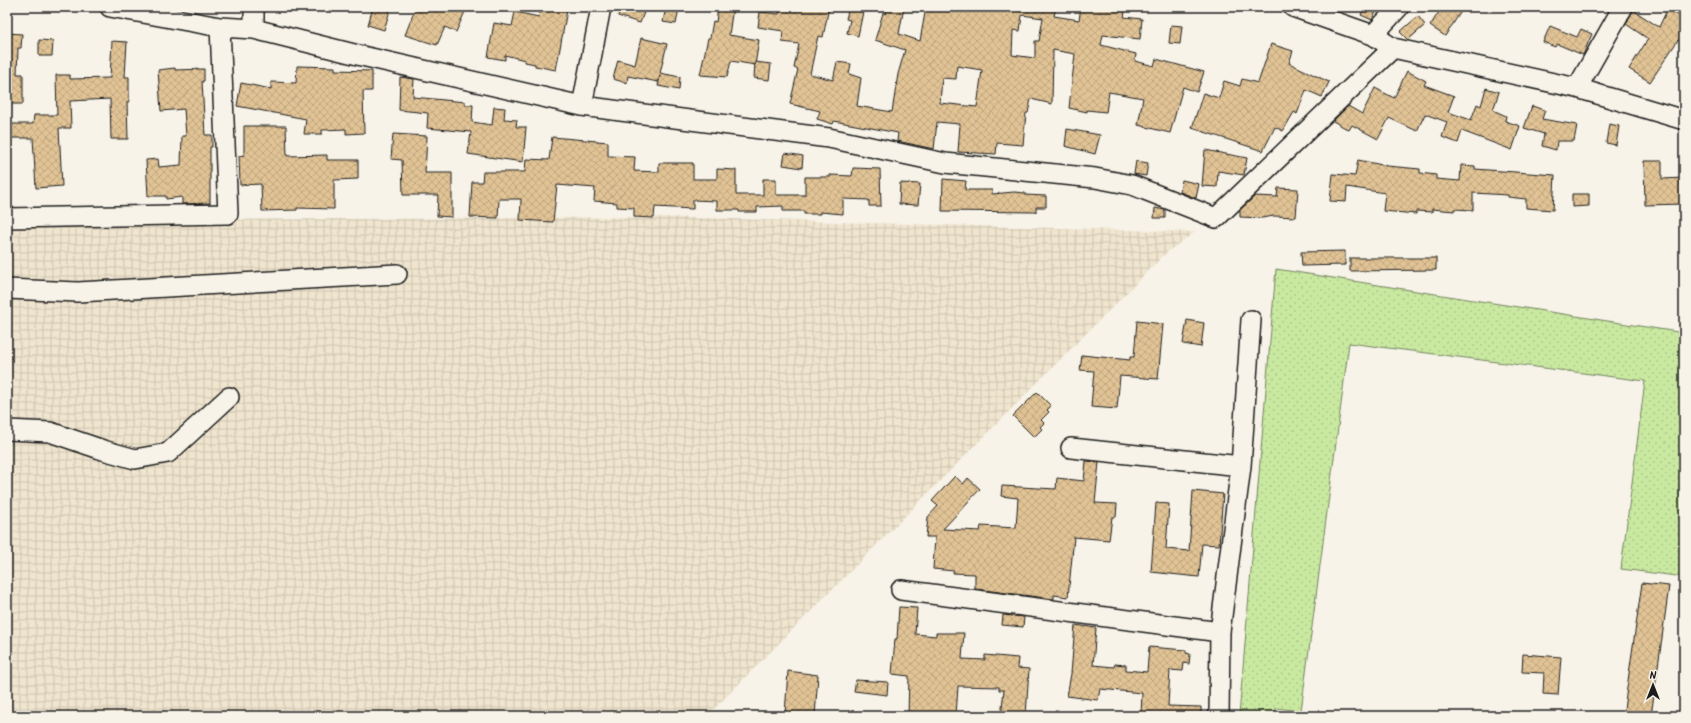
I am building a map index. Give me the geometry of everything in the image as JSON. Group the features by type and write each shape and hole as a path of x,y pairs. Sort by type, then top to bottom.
{"street":[{"path":"110,7 220,27 254,29 362,56 582,106 829,138 945,163 1095,178 1132,185 1216,218 1393,48"},
{"path":"254,7 254,29"},
{"path":"582,106 601,7"},
{"path":"1293,7 1312,10 1373,35 1393,48 1576,88 1684,120"},
{"path":"1373,35 1399,7"},
{"path":"1576,88 1623,7"},
{"path":"7,218 228,214 220,27"},
{"path":"7,289 78,292 397,274"},
{"path":"1219,716 1220,632 1241,466 1251,320"},
{"path":"7,430 50,432 102,450 135,459 168,453 229,397"},
{"path":"1071,448 1241,466"},
{"path":"901,590 1220,632"}],"shaded area":[{"path":"663,217 1195,232 1167,252 707,716 7,716 7,221"}],"green space":[{"path":"1276,269 1684,333 1684,577 1621,569 1645,381 1349,343 1301,711 1276,708 1275,716 1239,716"}],"building":[{"path":"373,7 391,7 384,30 368,25"},
{"path":"416,7 467,7 456,32 445,27 437,45 405,35"},
{"path":"541,7 567,10 556,70 535,66 535,64 525,62 525,60 505,55 505,60 488,57 494,23 512,26 515,12 539,17"},
{"path":"621,7 646,7 640,23 618,16"},
{"path":"666,7 679,8 676,24 663,22"},
{"path":"718,7 733,7 729,35 759,40 755,65 731,61 727,77 700,75 713,21 716,22"},
{"path":"780,7 829,7 823,37 818,36 810,74 833,80 837,62 851,64 849,74 861,78 857,106 892,112 898,74 905,50 875,40 883,13 886,14 887,7 904,7 899,34 920,41 926,7 1056,7 1054,16 1079,20 1081,7 1126,7 1124,17 1142,19 1140,39 1103,35 1101,45 1136,54 1135,61 1154,66 1156,59 1204,72 1197,92 1183,87 1170,133 1138,125 1143,98 1109,92 1106,112 1087,110 1087,112 1069,108 1075,54 1053,50 1052,104 1031,99 1028,113 1026,113 1023,145 997,143 996,154 958,152 960,124 937,122 934,149 897,141 898,133 834,121 833,124 817,119 820,111 790,104 798,69 794,68 799,44 782,42 783,31 758,27 760,12 779,14","holes":["1022,15 1043,18 1039,41 1035,41 1035,58 1012,55 1013,30 1020,31","957,66 982,70 977,107 940,103 942,78 956,79"]},
{"path":"849,7 864,7 858,36 847,33 850,20 846,19"},
{"path":"1364,7 1378,7 1372,20 1361,15"},
{"path":"1442,7 1464,7 1445,36 1430,26"},
{"path":"1633,10 1659,27 1667,10 1684,18 1684,43 1678,40 1650,82 1629,69 1648,39 1626,24"},
{"path":"1418,16 1425,25 1408,40 1400,32"},
{"path":"1171,25 1182,26 1180,44 1169,43"},
{"path":"1550,26 1577,37 1581,29 1592,34 1583,55 1557,44 1555,47 1543,42"},
{"path":"7,33 22,34 21,48 18,48 17,74 23,74 23,104 7,104"},
{"path":"641,38 667,44 660,73 680,77 679,90 658,86 660,76 658,82 628,76 627,83 613,79 618,60 635,65"},
{"path":"39,40 53,41 52,56 39,56"},
{"path":"112,41 127,42 125,77 129,77 129,102 127,102 128,139 111,139 110,99 70,101 71,128 59,128 62,186 36,188 33,138 7,138 7,124 33,124 34,115 57,115 56,75 70,75 70,79 110,78"},
{"path":"1271,44 1293,51 1289,63 1329,82 1322,97 1306,90 1297,114 1294,112 1283,131 1275,127 1263,151 1192,128 1203,93 1219,98 1224,81 1240,86 1242,79 1258,83"},
{"path":"755,62 771,64 769,80 754,78"},
{"path":"297,66 335,67 335,70 372,71 372,91 363,91 364,133 346,134 346,129 322,130 322,134 304,134 306,119 237,106 241,83 271,89 271,82 296,83"},
{"path":"175,68 175,70 204,69 204,81 202,81 205,135 212,135 212,147 210,147 210,203 182,204 182,197 166,199 166,196 148,196 146,160 158,159 159,167 181,165 182,136 186,136 184,109 161,111 158,70"},
{"path":"1407,71 1426,81 1424,85 1454,96 1448,112 1471,120 1477,104 1481,106 1486,88 1499,92 1493,110 1506,116 1505,121 1520,126 1512,150 1462,131 1458,143 1442,137 1447,122 1425,114 1417,131 1389,118 1378,139 1352,125 1349,130 1333,121 1348,106 1362,114 1375,88 1394,98"},
{"path":"400,77 414,79 413,97 465,102 465,105 473,105 472,122 492,125 494,107 505,108 504,119 517,120 516,127 526,127 523,162 468,154 471,132 427,128 428,113 399,110"},
{"path":"1532,106 1545,110 1542,119 1577,125 1574,141 1557,141 1556,150 1542,146 1544,134 1524,128"},
{"path":"1609,124 1619,126 1616,145 1606,143"},
{"path":"244,126 286,126 287,156 327,155 327,160 358,160 358,179 334,180 334,209 297,208 297,210 262,211 261,184 240,185 239,156 244,155"},
{"path":"1067,129 1100,135 1095,154 1065,146"},
{"path":"393,134 427,136 425,173 452,173 452,217 437,216 438,195 403,195 402,160 391,159"},
{"path":"552,137 608,142 608,156 635,157 634,171 659,172 659,163 693,163 693,179 717,179 717,169 736,170 736,195 763,195 763,179 776,179 776,195 805,195 805,177 830,177 830,175 852,176 853,168 880,169 881,206 869,206 869,200 843,199 843,214 820,212 820,214 804,214 804,211 783,211 783,206 757,207 757,212 739,212 739,210 717,210 717,201 693,200 693,209 655,207 654,218 634,217 634,208 617,207 617,203 594,201 595,188 557,185 553,222 520,220 521,199 499,199 498,218 470,217 472,182 482,182 483,172 525,172 526,159 549,160"},
{"path":"1205,150 1247,158 1244,175 1218,171 1217,187 1202,186"},
{"path":"785,153 803,156 802,168 783,165"},
{"path":"1358,160 1387,166 1420,169 1420,173 1436,175 1436,179 1460,181 1461,165 1475,166 1475,169 1555,175 1553,210 1526,208 1526,199 1508,197 1508,195 1473,193 1473,210 1454,209 1454,211 1432,209 1432,212 1416,211 1416,214 1383,211 1385,193 1347,187 1346,202 1330,201 1333,174 1355,176"},
{"path":"1136,161 1148,163 1146,176 1134,174"},
{"path":"1644,161 1662,161 1662,179 1684,178 1684,204 1645,205"},
{"path":"943,179 966,181 965,190 992,190 992,194 1014,192 1025,193 1025,195 1046,196 1046,207 1036,207 1036,212 942,211"},
{"path":"1182,180 1199,184 1196,198 1180,192"},
{"path":"900,183 920,184 918,205 899,204"},
{"path":"1278,188 1298,189 1296,217 1240,217 1240,210 1255,196 1277,197"},
{"path":"1572,194 1589,194 1589,206 1572,207"},
{"path":"1155,208 1165,210 1165,218 1154,218"},
{"path":"1345,251 1345,265 1302,266 1301,252"},
{"path":"1350,258 1436,258 1436,270 1350,271"},
{"path":"1187,320 1204,323 1201,347 1183,344"},
{"path":"1137,321 1163,324 1158,379 1120,376 1117,409 1091,407 1094,371 1080,370 1082,355 1130,360 1130,357 1134,357"},
{"path":"1037,392 1051,406 1047,410 1049,412 1041,420 1044,423 1040,427 1042,429 1034,437 1013,416"},
{"path":"1086,461 1099,462 1095,503 1117,504 1116,517 1112,517 1109,540 1074,537 1068,597 1054,595 1054,599 975,589 975,574 953,573 954,571 933,569 935,537 926,537 928,517 938,506 932,501 955,476 963,484 968,478 980,489 943,529 980,531 981,526 1016,528 1018,498 1001,496 1002,486 1056,489 1057,478 1084,481"},
{"path":"1193,491 1223,494 1219,545 1202,544 1199,577 1151,572 1156,503 1169,504 1166,549 1189,551"},
{"path":"1642,583 1669,586 1651,716 1623,716"},
{"path":"899,607 917,608 915,634 936,636 936,633 964,633 962,659 985,660 985,655 1018,658 1017,668 1029,669 1026,716 1001,716 1004,690 999,690 999,687 958,686 956,716 908,716 909,676 892,674 895,639 897,639"},
{"path":"1003,615 1024,617 1023,627 1002,625"},
{"path":"1075,625 1096,628 1093,665 1114,667 1115,664 1126,665 1126,670 1147,672 1149,647 1186,650 1186,653 1190,654 1189,664 1184,663 1183,671 1170,670 1168,706 1201,707 1201,716 1141,716 1142,693 1100,689 1098,700 1067,696 1071,674"},
{"path":"1523,654 1561,657 1558,695 1543,694 1544,673 1522,672"},
{"path":"788,671 818,675 815,716 785,714"},
{"path":"856,680 888,682 887,695 854,691"}]}
